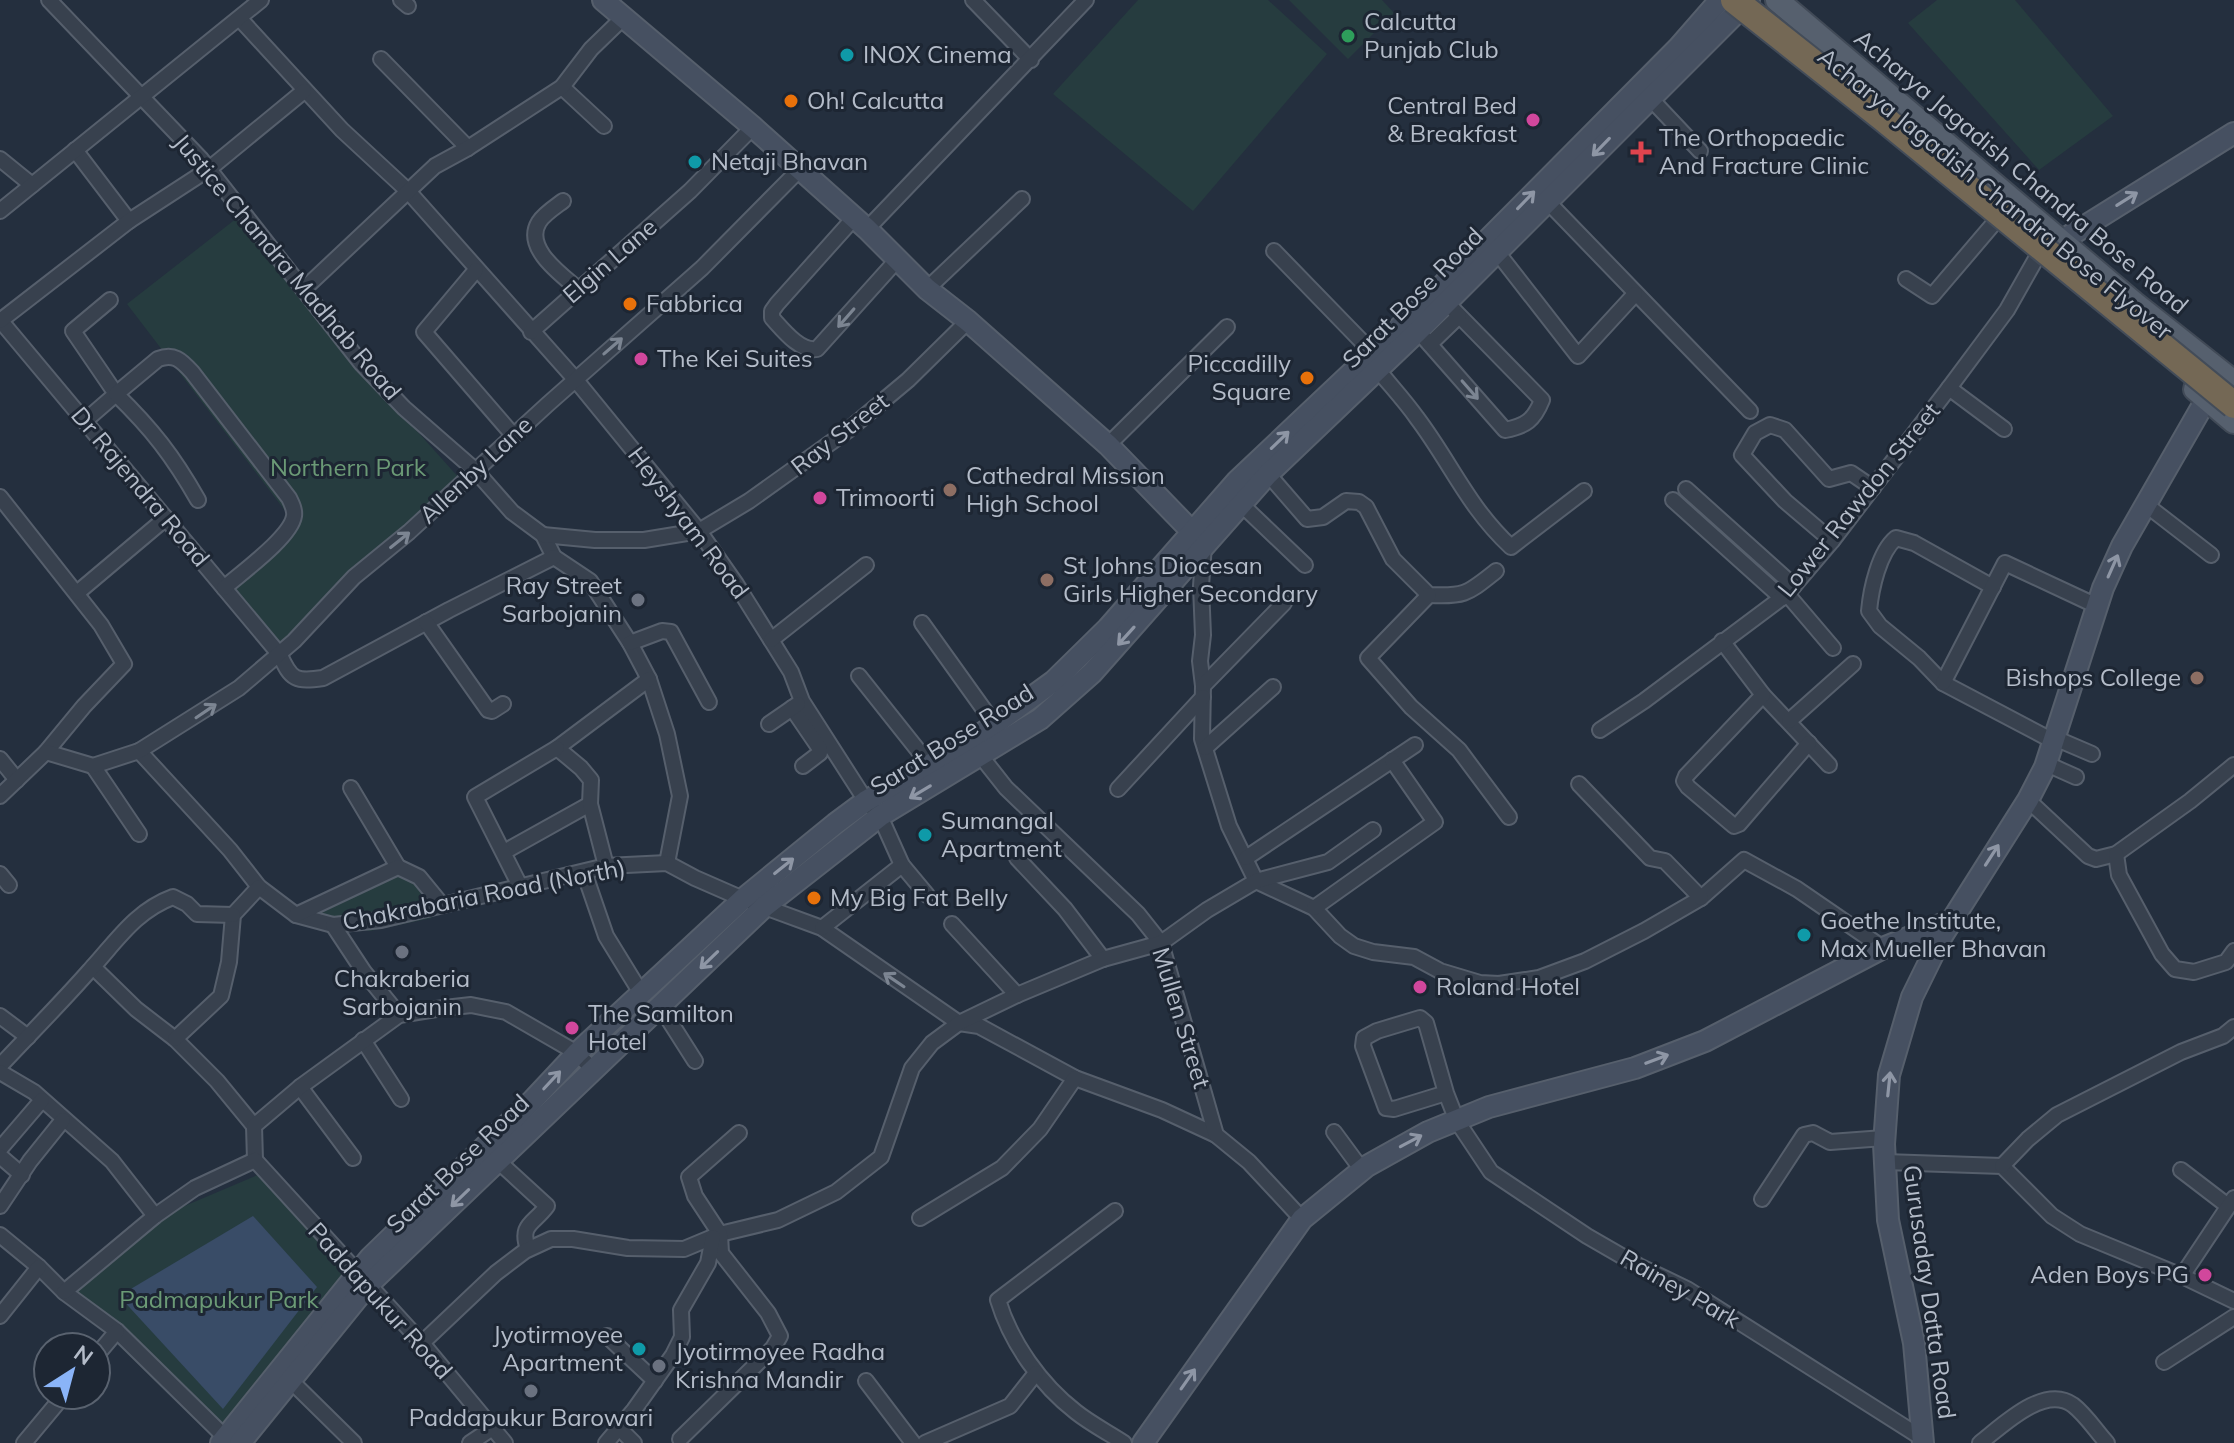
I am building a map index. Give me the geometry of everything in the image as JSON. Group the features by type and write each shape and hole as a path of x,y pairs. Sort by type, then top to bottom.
{"highway":[{"name":"Acharya Jagadish Chandra Bose Flyover","path":"1736,2 2195,357 2231,381"},
{"name":"Acharya Jagadish Chandra Bose Flyover","path":"1736,2 2234,405"}],"main road":[{"path":"603,0 753,127 861,224 927,289 968,321 1108,445 1198,538"},
{"name":"Acharya Jagadish Chandra Bose Road","path":"1777,0 2231,381"},
{"path":"229,1442 363,1279 370,1258 533,1100 577,1053 743,899 873,808 929,764 995,725 1054,681 1198,538 1237,481 1375,361 1669,57 1736,2 2234,422"},
{"name":"Sarat Bose Road","path":"229,1442 290,1380 363,1279 498,1161 765,906 873,808 980,755 1040,719 1092,673 1198,538 1241,504 1375,361 1424,338 1453,309 1497,252 1650,98 1736,2"},
{"path":"2037,257 2234,133"},
{"name":"Gurusaday Datta Road","path":"1922,1440 1914,1343 1888,1220 1884,1138 1889,1075 1908,1010 1950,921 2028,800 2047,764 2097,606 2122,546 2206,398 2231,381"},
{"path":"1143,1443 1302,1219 1362,1170 1428,1132 1489,1107 1635,1068 1705,1041 1883,948 1950,921"}],"street":[{"name":"Justice Chandra Madhab Road","path":"49,0 209,169 361,363 404,408 475,470 512,512 543,535 554,557 590,581 649,679 667,734 680,796 667,863"},
{"path":"0,211 261,0"},
{"path":"973,0 1031,60"},
{"path":"897,260 817,349 803,347 772,318 777,304 1031,60 1086,0"},
{"path":"304,289 435,166 562,87 591,49 623,18"},
{"name":"Heyshyam Road","path":"240,19 342,130 408,191 575,379 699,531 791,672 797,705 824,746 873,808 902,865 927,895"},
{"path":"381,59 468,148"},
{"path":"562,87 604,126"},
{"path":"0,321 129,221 209,169 304,91"},
{"path":"1650,98 1700,151"},
{"name":"Elgin Lane","path":"531,332 690,191 753,127"},
{"path":"75,150 129,221"},
{"path":"0,159 32,185"},
{"name":"Allenby Lane","path":"93,766 139,751 239,688 280,655 354,577 409,532 575,379 702,268 799,170"},
{"path":"927,289 1022,199"},
{"path":"563,201 536,227 537,244 555,269 578,289"},
{"path":"1548,202 1750,411"},
{"path":"1906,279 1932,296 1995,222"},
{"path":"1274,251 1375,361 1418,420 1465,494 1492,529 1511,547 1584,491"},
{"path":"1497,252 1578,356 1635,294"},
{"name":"Lower Rawdon Street","path":"1600,730 1644,701 1787,593 1832,541 1949,388 2007,310 2037,257"},
{"path":"476,270 424,332 513,435"},
{"path":"110,300 73,331 116,394 165,446 198,500"},
{"path":"1424,338 1505,430 1523,427 1535,416 1542,400 1453,309"},
{"name":"Dr Rajendra Road","path":"0,321 280,655 288,673 302,681 323,678 426,622"},
{"name":"Ray Street","path":"699,531 749,501 847,431 908,380 968,321"},
{"path":"1108,445 1227,327"},
{"path":"86,420 158,359 166,356 181,359 289,498 294,516 286,534 224,588"},
{"path":"1949,388 2004,429"},
{"path":"1832,541 1785,501 1742,455 1755,433 1770,425 1785,430 1829,479 1851,473 1873,488"},
{"path":"1268,474 1307,519 1323,517 1346,501 1354,500 1366,507 1393,559 1429,595 1458,596 1496,571"},
{"path":"1686,489 1787,593 1833,648"},
{"path":"0,497 101,625 124,664 46,752 0,796"},
{"path":"1673,500 1787,593"},
{"path":"1241,504 1305,565"},
{"path":"2145,504 2211,555"},
{"path":"77,593 166,518"},
{"path":"543,535 595,540 644,540 699,531"},
{"path":"1198,538 1203,635 1200,661 1202,739 1229,826 1256,881 1314,908 1354,946 1373,952 1414,957 1480,983 1499,984 1539,978 1585,961 1644,931 1701,898 1744,860 1797,889 1883,948"},
{"path":"1993,587 1905,539 1896,538 1872,585 1869,611 1943,683 2056,740 2092,754"},
{"path":"503,704 492,711 488,710 426,622 554,557"},
{"path":"1943,683 2005,563 2097,606"},
{"path":"771,640 866,565"},
{"path":"1429,595 1368,658 1411,707 1459,750 1509,817"},
{"path":"1118,789 1284,603"},
{"path":"922,623 995,725"},
{"path":"630,643 662,631 671,632 709,702"},
{"path":"1722,641 1763,695 1829,765"},
{"path":"1789,721 1853,664"},
{"path":"859,676 929,764"},
{"path":"520,886 475,797 557,748 649,679"},
{"path":"1205,748 1273,687"},
{"path":"1763,695 1686,776 1684,781 1688,787 1734,826 1809,743"},
{"path":"769,724 797,705"},
{"path":"1246,858 1415,745"},
{"path":"803,766 824,746"},
{"path":"557,748 591,780 590,804 606,866"},
{"name":"Chakrabaria Road (North)","path":"139,751 230,850 259,887 296,915 333,925 381,920 606,866 667,863"},
{"path":"46,752 93,766 139,834"},
{"name":"Mullen Street","path":"980,755 1006,788 1131,907 1161,943 1216,1135"},
{"path":"0,759 17,780"},
{"path":"1314,908 1435,822 1392,760"},
{"path":"2047,764 2076,777"},
{"path":"2028,800 2088,856 2096,859 2116,854 2234,765"},
{"path":"1579,784 1650,858 1665,861 1701,898"},
{"path":"351,788 398,867 419,877 442,905"},
{"path":"504,852 590,804"},
{"path":"422,1343 496,1273 528,1249 551,1239 573,1239 628,1248 657,1246 684,1249 716,1236 778,1220 836,1192 881,1157 912,1068 932,1043 959,1023 1103,959 1161,943 1207,910 1256,881 1328,862 1373,830"},
{"path":"2116,854 2119,875 2162,954 2175,969 2194,972 2205,969 2226,962 2234,951"},
{"path":"1017,858 1065,909 1103,959"},
{"path":"667,863 743,899 822,928 959,1023 994,1032 1075,1078 1162,1110 1216,1135 1249,1162 1302,1219"},
{"path":"822,928 902,865"},
{"path":"296,915 398,867"},
{"path":"584,872 606,936 641,993"},
{"path":"175,1039 221,996 229,962 233,915 259,887"},
{"path":"155,1216 112,1161 42,1100 0,1069 128,925 155,904 173,897 197,914 233,915"},
{"path":"952,924 1017,995"},
{"path":"333,925 364,972 399,1015"},
{"path":"64,1292 155,1216 195,1188 255,1160 254,1126 217,1081 175,1039 136,1009 93,967"},
{"path":"254,1126 300,1087 399,1015 471,1005 489,1007 506,1012 577,1053 593,1070"},
{"path":"660,1006 695,1061"},
{"path":"0,1016 28,1037"},
{"name":"Rainey Park","path":"1446,1093 1394,1109 1386,1108 1363,1046 1364,1038 1420,1018 1426,1023 1457,1121 1485,1165 1509,1184 1639,1266 1687,1289 1922,1440"},
{"path":"2002,1166 2057,1115 2181,1052 2223,1036 2234,1027"},
{"path":"363,1040 401,1099"},
{"path":"920,1218 1002,1168 1040,1129 1075,1078"},
{"path":"300,1087 353,1158"},
{"path":"0,1149 42,1100"},
{"path":"0,1206 63,1120"},
{"path":"1334,1132 1362,1170"},
{"path":"680,1439 773,1348 780,1336 768,1313 721,1253 689,1177 739,1133"},
{"path":"1762,1199 1804,1135 1813,1133 1830,1142 1884,1138"},
{"path":"0,1156 22,1175"},
{"name":"Paddapukur Road","path":"255,1160 422,1343 505,1443"},
{"path":"498,1161 547,1206 526,1228 524,1234 528,1249"},
{"path":"1885,1162 2002,1166 2052,1216 2080,1234 2234,1301"},
{"path":"2181,1170 2231,1202 2182,1276"},
{"path":"1115,1211 998,1300 1005,1321 1036,1373 1076,1412 1124,1443"},
{"path":"0,1235 64,1292 117,1331 229,1442"},
{"path":"606,1443 673,1355 682,1337 681,1310 708,1263 716,1236"},
{"path":"0,1316 39,1267"},
{"path":"2164,1362 2234,1317"},
{"path":"112,1337 117,1331"},
{"path":"607,1336 655,1381"},
{"path":"925,1443 1010,1406 1036,1373"},
{"path":"290,1380 354,1443"},
{"path":"866,1381 913,1443"},
{"path":"1980,1443 2025,1409 2046,1400 2060,1399 2073,1405 2107,1443"},
{"path":"24,1443 51,1411"},
{"path":"619,1428 634,1443"},
{"path":"470,1443 491,1429"}],"green space":[{"path":"1138,0 1268,0 1327,54 1193,211 1053,94"},
{"name":"Calcutta Punjab Club","path":"1289,0 1382,0 1394,13 1348,59"},
{"path":"1937,0 2015,0 2113,116 2039,170 1908,23"},
{"name":"Northern Park","path":"237,218 337,342 460,479 280,649 228,588 296,525 127,304"},
{"path":"397,876 416,883 432,918 370,931 337,927 311,918"},
{"name":"Padmapukur Park","path":"260,1174 360,1291 219,1443 112,1339 112,1331 104,1331 65,1293 161,1216"}],"water":[{"path":"253,1216 317,1287 223,1409 119,1296"}],"place":[{"name":"Calcutta Punjab Club","path":"1348,36"},
{"name":"INOX Cinema","path":"847,55"},
{"name":"Oh! Calcutta","path":"791,101"},
{"name":"Central Bed & Breakfast","path":"1533,120"},
{"name":"The Orthopaedic And Fracture Clinic","path":"1641,152"},
{"name":"Netaji Bhavan","path":"695,162"},
{"name":"Fabbrica","path":"630,304"},
{"name":"The Kei Suites","path":"641,359"},
{"name":"Piccadilly Square","path":"1307,378"},
{"name":"Cathedral Mission High School","path":"950,490"},
{"name":"Trimoorti","path":"820,498"},
{"name":"St Johns Diocesan Girls Higher Secondary","path":"1047,580"},
{"name":"Ray Street Sarbojanin","path":"638,600"},
{"name":"Bishops College","path":"2197,678"},
{"name":"Sumangal Apartment","path":"925,835"},
{"name":"My Big Fat Belly","path":"814,898"},
{"name":"Goethe Institute, Max Mueller Bhavan","path":"1804,935"},
{"name":"Chakraberia Sarbojanin","path":"402,952"},
{"name":"Roland Hotel","path":"1420,987"},
{"name":"The Samilton Hotel","path":"572,1028"},
{"name":"Aden Boys PG","path":"2205,1275"},
{"name":"Jyotirmoyee Apartment","path":"639,1349"},
{"name":"Jyotirmoyee Radha Krishna Mandir","path":"659,1366"},
{"name":"Paddapukur Barowari","path":"531,1391"}]}
